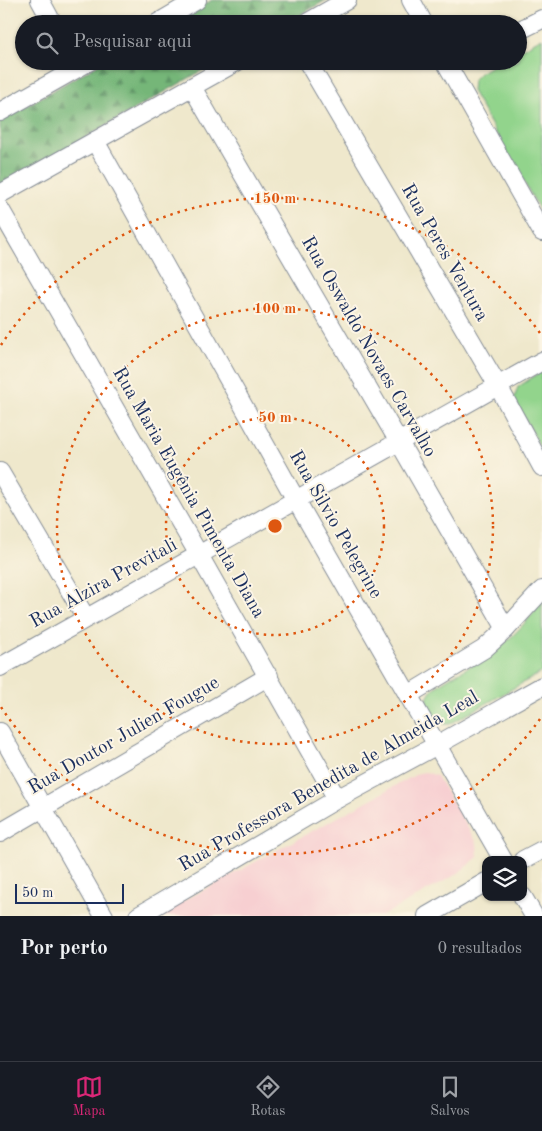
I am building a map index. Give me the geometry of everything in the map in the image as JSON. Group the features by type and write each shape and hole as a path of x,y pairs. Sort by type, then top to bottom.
{"street":[{"path":"40,0 48,15"},
{"path":"171,15 197,0"},
{"path":"321,15 347,0"},
{"path":"411,0 419,15"},
{"path":"527,26 542,19"},
{"path":"0,112 71,70"},
{"path":"0,194 222,70"},
{"name":"Rua Peres Ventura","path":"312,70 498,386 542,467"},
{"path":"455,70 542,232"},
{"name":"Rua Oswaldo Novaes Carvalho","path":"192,87 506,629"},
{"name":"Rua Silvio Pelegrine","path":"95,141 296,500 501,856"},
{"name":"Rua Maria Eugênia Pimenta Diana","path":"0,209 269,676 337,799"},
{"name":"Rua Alzira Previtali","path":"0,667 542,361"},
{"path":"0,472 86,618"},
{"path":"408,695 484,649 506,629 542,590"},
{"name":"Rua Doutor Julien Fougue","path":"0,832 269,676"},
{"name":"Rua Professora Benedita de Almeida Leal","path":"138,916 337,799 542,686"},
{"path":"0,732 104,916"},
{"path":"527,858 542,850"},
{"path":"429,916 482,884"},
{"path":"525,901 534,916"}],"shaded area":[{"path":"426,772 437,776 477,843 478,857 457,874 382,916 156,916 419,773"}],"green space":[{"path":"212,0 326,0 300,15 186,15"},
{"path":"542,38 542,214 472,91 473,80 485,70 527,70 527,46"},
{"path":"88,70 203,70 0,186 0,121"},
{"path":"542,371 542,450 514,399 518,387"},
{"path":"542,601 542,672 450,724 443,724 439,721 428,707 427,702 430,693 440,684 488,656 504,644 524,624"}]}
